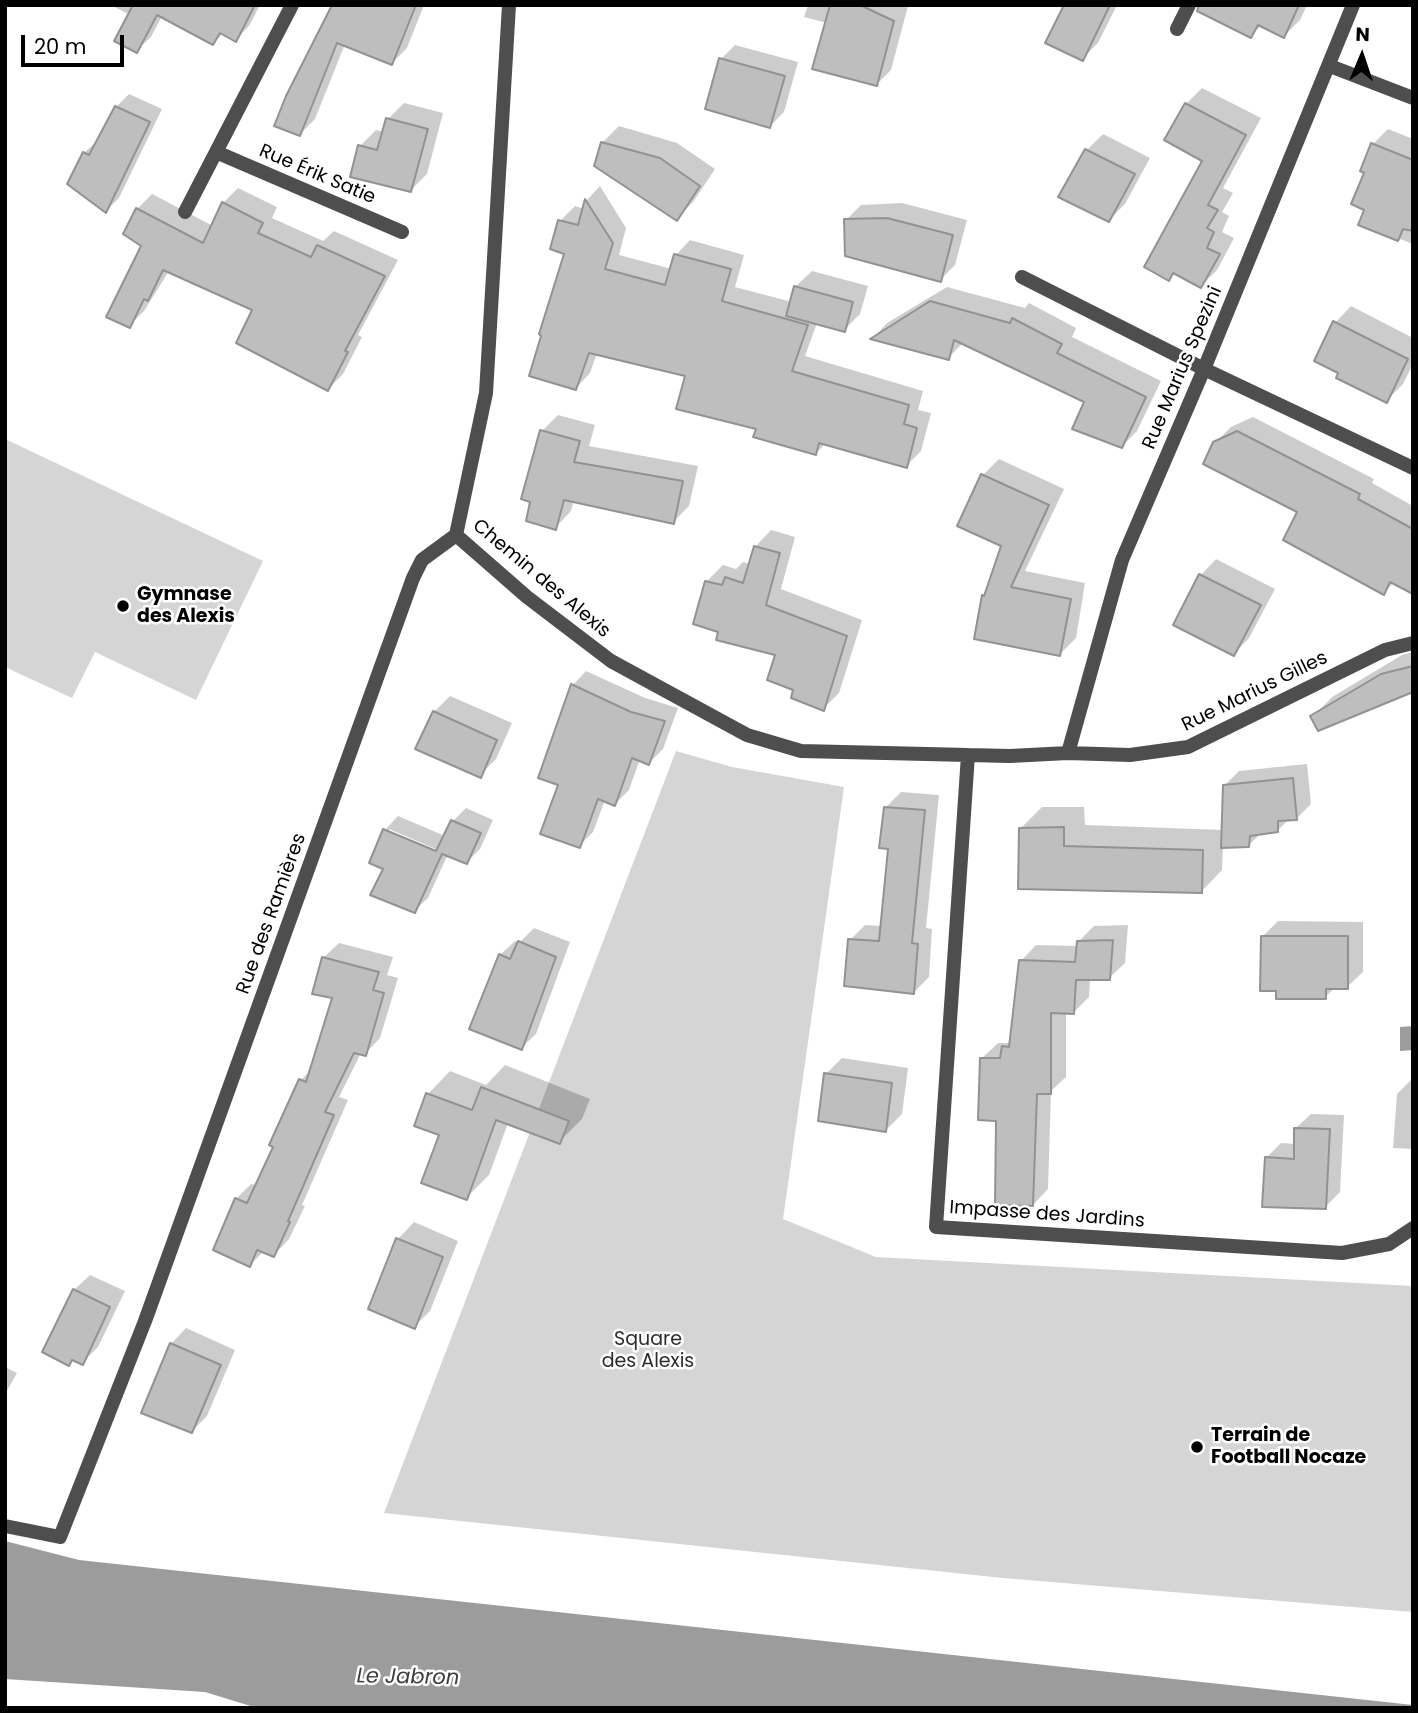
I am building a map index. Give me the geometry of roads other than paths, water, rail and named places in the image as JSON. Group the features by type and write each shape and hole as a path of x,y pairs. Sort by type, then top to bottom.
{"street":[{"path":"186,212 292,5"},
{"name":"Chemin des Alexis","path":"509,5 486,393 456,535 527,597 611,661 747,735 802,751 968,755 1068,753"},
{"path":"1177,29 1189,5"},
{"name":"Rue Marius Spezini","path":"1068,753 1122,560 1204,369 1353,5"},
{"path":"1330,66 1413,98"},
{"name":"Rue Érik Satie","path":"216,152 402,232"},
{"path":"1022,277 1204,369 1413,468"},
{"name":"Rue des Ramières","path":"5,1526 60,1537 145,1321 413,578 422,560 456,535"},
{"name":"Rue Marius Gilles","path":"1068,753 1130,755 1188,747 1385,650 1413,643"},
{"name":"Impasse des Jardins","path":"968,755 936,1227 1342,1253 1389,1244 1413,1228"}],"water":[{"path":"1413,1026 1413,1050 1400,1051 1400,1027"},
{"name":"Le Jabron","path":"5,1541 79,1560 1413,1705 1413,1708 257,1708 205,1692 5,1679"}],"place":[{"name":"Gymnase des Alexis","path":"123,606"},
{"name":"Terrain de Football Nocaze","path":"1197,1447"}],"park label":[{"name":"Square des Alexis","path":"648,1351"}]}
